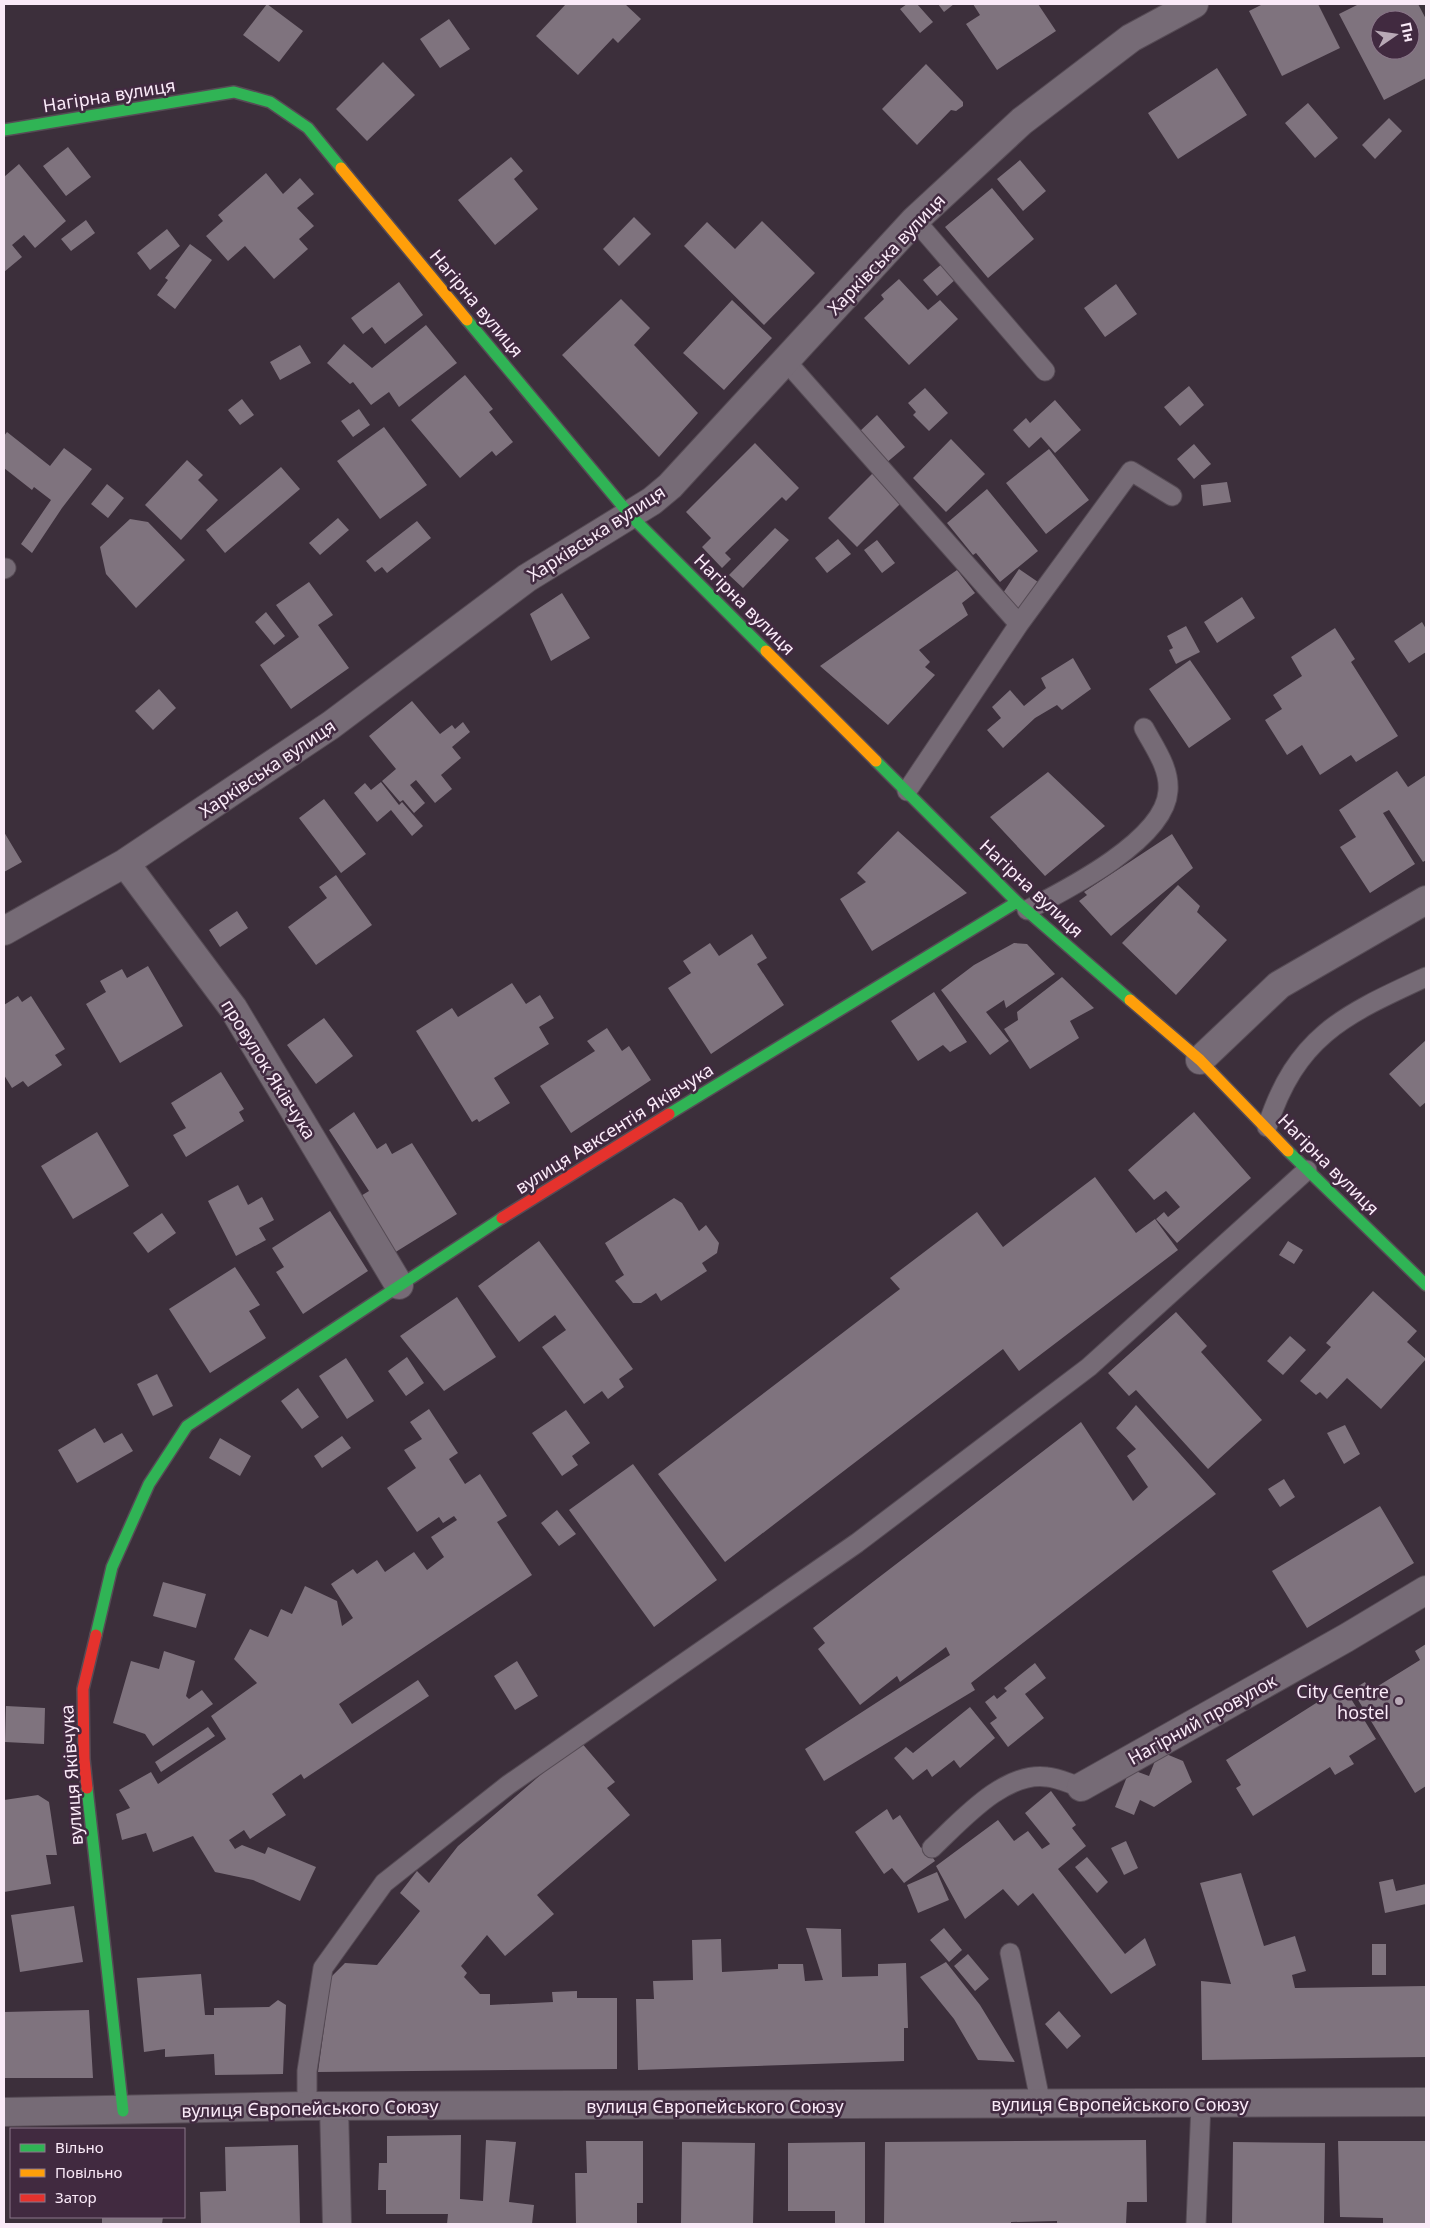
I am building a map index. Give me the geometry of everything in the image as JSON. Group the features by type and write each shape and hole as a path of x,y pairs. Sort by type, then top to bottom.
{"street":[{"name":"Харківська вулиця","path":"4,931 125,863 331,726 527,578 652,501 670,486 915,220 1022,121 1131,38 1194,4"},
{"name":"Нагірна вулиця","path":"4,130 234,92 270,102 308,128 630,514 1022,906 1200,1060 1307,1170 1426,1285"},
{"name":"провулок Яківчука","path":"125,863 233,1008 399,1285"},
{"path":"1200,1060 1279,985 1426,900"},
{"name":"вулиця Авксентія Яківчука","path":"234,1393 574,1172 1022,906"},
{"name":"вулиця Яківчука","path":"122,2111 84,1759 83,1689 112,1568 149,1484 187,1426 234,1393"},
{"name":"Нагірний провулок","path":"1081,1787 1338,1643 1426,1590"},
{"name":"вулиця Європейського Союзу","path":"4,2112 307,2106 1041,2105 1426,2102"},
{"path":"334,2107 337,2224"}],"lane":[{"path":"915,220 1045,371"},
{"path":"785,360 1019,624"},
{"path":"906,790 1019,624 1131,471 1172,496"},
{"path":"1022,906 1070,888 1138,841 1160,814 1168,792 1166,770 1144,728"},
{"path":"1267,1127 1275,1102 1292,1070 1317,1039 1339,1020 1426,977"},
{"path":"307,2106 307,2071 323,1968 384,1883 508,1785 858,1543 1089,1367 1307,1170"},
{"path":"932,1848 980,1804 1004,1787 1025,1778 1047,1777 1081,1787"},
{"path":"1010,1953 1041,2105"},
{"path":"1196,2224 1201,2104"}],"building":[{"path":"267,4 303,31 279,62 243,35"},
{"path":"566,4 625,4 641,19 618,43 613,38 578,75 536,36"},
{"path":"907,4 917,4 933,22 920,33 900,9"},
{"path":"938,4 954,4 944,12"},
{"path":"973,4 1038,4 1056,31 997,70 966,24 980,15"},
{"path":"1263,4 1318,4 1340,48 1282,76 1249,11"},
{"path":"1359,4 1418,4 1426,19 1426,78 1384,100 1339,14"},
{"path":"449,19 470,49 440,68 420,39"},
{"path":"383,62 415,95 367,141 336,109"},
{"path":"926,64 963,102 963,106 956,111 951,110 917,145 882,109"},
{"path":"1217,68 1247,115 1178,159 1148,113"},
{"path":"1308,103 1338,138 1315,158 1285,123"},
{"path":"1389,118 1402,131 1375,159 1362,145"},
{"path":"68,147 91,177 66,196 43,166"},
{"path":"511,157 523,171 514,179 538,209 495,245 458,200"},
{"path":"1020,160 1046,191 1023,211 997,179"},
{"path":"19,164 66,221 35,248 24,235 12,245 22,257 4,272 4,177"},
{"path":"266,173 283,194 300,178 314,194 297,208 314,226 299,239 308,249 274,279 245,246 228,261 206,236 223,221 218,215"},
{"path":"992,188 1034,239 988,278 945,227"},
{"path":"634,217 651,234 619,266 603,249"},
{"path":"86,220 95,233 71,251 61,239"},
{"path":"762,221 815,273 764,325 684,246 707,222 735,249"},
{"path":"167,229 180,246 150,270 137,253"},
{"path":"190,244 212,260 175,309 157,295 168,280 165,278"},
{"path":"943,263 956,279 937,296 923,280"},
{"path":"899,279 928,310 940,300 958,319 909,365 864,318 884,299 881,295"},
{"path":"399,282 423,315 385,344 372,327 363,334 351,318"},
{"path":"1116,284 1137,314 1105,337 1084,308"},
{"path":"621,299 650,328 634,345 698,413 659,457 562,355"},
{"path":"732,300 772,338 724,390 683,353"},
{"path":"426,325 457,363 399,407 389,392 371,405 353,382 350,384 327,363 344,344 372,368"},
{"path":"300,345 311,363 280,380 270,362"},
{"path":"465,375 493,409 489,412 513,442 496,456 492,451 460,478 411,420"},
{"path":"1189,386 1204,405 1180,426 1164,407"},
{"path":"925,388 948,413 929,431 913,415 916,412 908,403"},
{"path":"242,399 254,415 240,425 228,410"},
{"path":"1055,400 1081,430 1055,453 1041,437 1029,448 1013,430 1026,418 1030,423"},
{"path":"359,409 370,425 353,437 341,421"},
{"path":"877,415 905,447 885,464 858,433"},
{"path":"384,427 427,485 380,519 337,461"},
{"path":"7,432 50,466 64,448 92,469 62,508 32,553 21,544 51,500 34,487 32,490 4,468 4,436"},
{"path":"951,439 985,474 946,512 913,478"},
{"path":"755,443 799,488 786,501 782,497 725,553 731,559 722,568 702,547 711,538 686,512"},
{"path":"1194,444 1211,464 1194,479 1177,459"},
{"path":"1049,449 1089,500 1046,534 1006,483"},
{"path":"187,460 203,475 198,480 218,500 181,540 145,505"},
{"path":"281,467 300,489 225,553 206,530"},
{"path":"875,471 904,500 857,547 828,518"},
{"path":"1227,482 1231,502 1203,506 1201,485"},
{"path":"107,484 124,498 108,518 91,504"},
{"path":"987,489 1038,551 1000,582 976,553 973,555 947,523"},
{"path":"338,518 349,530 320,555 309,543"},
{"path":"130,519 148,522 185,560 136,608 106,574 100,547"},
{"path":"417,521 431,538 387,573 382,567 375,572 366,561"},
{"path":"775,528 789,540 743,588 729,575"},
{"path":"838,539 851,554 827,573 815,558"},
{"path":"877,540 895,563 882,573 864,550"},
{"path":"1019,569 1038,582 1020,609 1001,596"},
{"path":"957,570 975,593 962,603 968,615 919,650 930,662 925,667 935,675 888,725 820,666"},
{"path":"309,582 333,615 318,625 349,668 291,709 260,665 299,637 276,605"},
{"path":"562,593 590,638 551,661 530,614"},
{"path":"1242,597 1255,618 1217,643 1204,622"},
{"path":"266,612 285,636 274,645 255,622"},
{"path":"1422,622 1426,629 1426,652 1409,663 1394,641"},
{"path":"1186,626 1200,652 1176,664 1169,650 1173,648 1167,636"},
{"path":"1335,628 1355,659 1351,662 1398,736 1356,762 1351,755 1320,775 1302,745 1287,755 1265,720 1282,709 1273,695 1302,676 1291,657"},
{"path":"1073,658 1091,689 1062,710 1057,705 1035,718 1003,748 987,730 1001,718 992,707 1010,690 1024,706 1046,688 1041,678"},
{"path":"1190,660 1231,719 1189,748 1149,689"},
{"path":"159,689 176,708 153,730 135,711"},
{"path":"412,701 440,734 452,725 455,729 463,722 470,732 452,747 461,758 441,775 452,789 435,803 416,780 410,785 425,803 414,813 403,800 400,802 382,781 396,769 369,736"},
{"path":"1397,771 1408,787 1426,775 1426,860 1423,862 1389,810 1383,813 1415,864 1370,893 1340,847 1356,837 1339,810"},
{"path":"1048,772 1105,826 1045,876 990,817"},
{"path":"381,782 399,805 402,802 423,826 412,836 391,810 377,822 354,793 365,783 371,790"},
{"path":"324,799 366,854 341,873 299,818"},
{"path":"898,831 967,893 872,951 840,899 866,882 857,873"},
{"path":"4,832 22,862 4,872"},
{"path":"1172,834 1193,868 1111,936 1079,901 1087,895 1084,892"},
{"path":"336,875 372,925 316,965 288,927 327,898 319,887"},
{"path":"1178,885 1200,906 1197,912 1227,940 1176,995 1122,943"},
{"path":"237,911 248,928 220,947 209,930"},
{"path":"752,934 767,958 757,964 784,1005 711,1054 668,988 691,973 683,961 710,943 719,956"},
{"path":"1014,943 1027,944 1055,974 1006,1008 1004,1000 986,1012 1009,1041 990,1055 941,990 974,965"},
{"path":"148,966 183,1026 120,1063 86,1004 106,992 100,981 122,969 127,978"},
{"path":"1062,977 1094,1008 1070,1021 1079,1038 1030,1069 1004,1029 1018,1020 1017,1012"},
{"path":"512,983 526,1004 540,995 554,1018 539,1027 549,1044 494,1078 510,1103 479,1122 477,1119 472,1122 416,1031 452,1008 458,1017"},
{"path":"934,992 967,1042 950,1052 943,1045 918,1061 891,1021"},
{"path":"18,996 22,1002 31,996 65,1049 55,1055 62,1065 28,1087 23,1081 12,1088 4,1075 4,1005"},
{"path":"324,1018 353,1056 316,1084 287,1045"},
{"path":"607,1028 622,1051 629,1046 651,1080 571,1133 540,1086 595,1051 587,1041"},
{"path":"1426,1040 1426,1102 1420,1107 1389,1074"},
{"path":"221,1072 244,1109 239,1112 244,1121 186,1157 173,1135 186,1128 171,1103"},
{"path":"354,1112 377,1149 386,1143 392,1154 412,1143 457,1214 394,1253 359,1197 369,1191 329,1130"},
{"path":"1194,1112 1251,1178 1177,1243 1156,1219 1164,1212 1168,1217 1180,1207 1166,1191 1154,1200 1128,1170"},
{"path":"97,1132 129,1186 73,1219 41,1166"},
{"path":"1095,1177 1136,1233 1155,1219 1178,1250 1019,1371 1003,1349 725,1562 658,1474 900,1289 890,1278 977,1212 1003,1247"},
{"path":"238,1185 248,1205 262,1197 274,1220 259,1228 266,1240 236,1256 208,1201"},
{"path":"674,1198 682,1203 699,1231 706,1225 719,1243 717,1253 702,1263 707,1271 661,1301 656,1293 641,1303 633,1303 615,1281 624,1275 605,1243"},
{"path":"330,1211 368,1271 303,1314 276,1272 284,1267 272,1248"},
{"path":"162,1213 176,1233 148,1253 133,1233"},
{"path":"539,1241 633,1369 619,1379 624,1387 608,1399 602,1391 584,1404 542,1347 566,1330 555,1315 519,1342 478,1286"},
{"path":"1288,1241 1303,1250 1294,1264 1279,1255"},
{"path":"235,1267 260,1305 249,1311 266,1338 210,1373 169,1309"},
{"path":"1373,1291 1417,1331 1407,1342 1426,1359 1381,1409 1347,1378 1327,1399 1320,1392 1316,1395 1300,1381 1331,1347 1326,1343"},
{"path":"457,1297 496,1357 444,1391 400,1336"},
{"path":"1176,1312 1207,1346 1201,1352 1262,1420 1208,1469 1136,1390 1129,1396 1108,1373"},
{"path":"1290,1336 1306,1350 1283,1375 1267,1361"},
{"path":"407,1357 424,1383 406,1396 388,1371"},
{"path":"346,1358 374,1401 347,1419 319,1376"},
{"path":"157,1374 173,1406 153,1416 137,1384"},
{"path":"298,1388 319,1417 302,1429 281,1401"},
{"path":"1136,1405 1216,1494 971,1683 975,1690 824,1781 805,1749 950,1655 946,1647 900,1682 897,1676 860,1705 818,1649 825,1643 813,1628 1081,1422 1133,1501 1148,1487 1127,1456 1136,1449 1116,1428"},
{"path":"429,1409 458,1453 449,1459 465,1484 480,1474 507,1516 497,1522 532,1575 339,1704 352,1724 418,1680 429,1696 304,1779 301,1774 272,1794 286,1815 250,1839 244,1830 229,1840 235,1849 242,1845 265,1854 268,1847 316,1867 300,1901 253,1880 215,1872 193,1836 153,1852 146,1833 122,1840 116,1814 130,1808 119,1790 151,1772 158,1784 226,1739 211,1716 257,1683 234,1659 250,1629 268,1637 281,1609 292,1614 305,1586 337,1601 342,1626 353,1618 331,1584 353,1569 357,1574 377,1560 385,1572 414,1552 427,1570 444,1557 431,1537 457,1520 454,1516 443,1523 439,1517 417,1532 387,1488 416,1468 404,1450 422,1439 410,1422"},
{"path":"566,1410 590,1443 572,1456 578,1465 562,1476 532,1433"},
{"path":"1345,1425 1360,1454 1344,1464 1327,1433"},
{"path":"95,1428 104,1443 122,1433 133,1451 77,1483 58,1450"},
{"path":"342,1436 351,1448 322,1468 314,1456"},
{"path":"220,1438 251,1456 240,1476 209,1458"},
{"path":"633,1464 717,1580 654,1627 569,1510"},
{"path":"1284,1479 1295,1497 1280,1507 1268,1489"},
{"path":"1380,1506 1414,1563 1307,1628 1272,1571"},
{"path":"557,1510 576,1534 559,1546 541,1523"},
{"path":"163,1582 206,1594 196,1628 153,1616"},
{"path":"1426,1644 1426,1786 1415,1793 1352,1690 1365,1682 1370,1691 1420,1660 1415,1651"},
{"path":"164,1651 195,1661 186,1696 189,1699 202,1690 213,1704 153,1746 145,1734 113,1723 131,1661 159,1669"},
{"path":"517,1661 538,1696 515,1710 494,1676"},
{"path":"1035,1663 1046,1678 1025,1694 1044,1718 1008,1747 990,1723 997,1718 985,1702 994,1695 997,1699 1007,1691 1004,1688"},
{"path":"1343,1686 1376,1739 1349,1756 1354,1764 1335,1775 1330,1767 1253,1816 1236,1788 1241,1785 1226,1760"},
{"path":"6,1706 45,1708 44,1744 5,1742"},
{"path":"970,1707 995,1738 960,1768 954,1760 932,1777 927,1769 913,1780 894,1758 906,1747 913,1753"},
{"path":"208,1727 215,1736 161,1772 155,1762"},
{"path":"580,1741 615,1782 607,1788 630,1815 537,1895 554,1914 505,1956 487,1935 461,1966 467,1973 464,1977 480,1994 490,1994 490,2005 553,2002 552,1992 577,1991 577,1998 617,1998 617,2069 318,2072 331,1977 345,1963 377,1965 420,1911 400,1893 417,1871 429,1883 458,1846"},
{"path":"1159,1751 1183,1761 1192,1782 1154,1807 1140,1800 1134,1815 1115,1807 1130,1769 1149,1776"},
{"path":"1051,1791 1076,1825 1072,1828 1086,1846 1058,1869 1125,1954 1145,1938 1156,1965 1111,1994 1033,1893 1018,1906 1003,1889 965,1919 936,1866 998,1820 1014,1841 1028,1831 1042,1849 1050,1844 1025,1813"},
{"path":"38,1795 49,1802 57,1855 46,1855 51,1884 4,1892 4,1800"},
{"path":"887,1809 893,1820 900,1815 921,1848 925,1846 935,1861 904,1883 892,1868 884,1874 855,1832"},
{"path":"1126,1841 1138,1868 1124,1875 1111,1848"},
{"path":"1087,1857 1108,1882 1097,1893 1075,1867"},
{"path":"937,1872 949,1900 918,1913 907,1885"},
{"path":"1241,1873 1264,1946 1295,1936 1306,1971 1292,1975 1295,1988 1426,1986 1426,2057 1202,2060 1201,1981 1231,1984 1200,1883"},
{"path":"1393,1879 1396,1891 1426,1884 1426,1904 1385,1913 1379,1882"},
{"path":"74,1906 83,1962 20,1972 11,1915"},
{"path":"806,1928 841,1929 842,1977 878,1976 878,1964 906,1963 908,2028 904,2028 904,2061 638,2070 636,1999 654,1999 653,1981 693,1980 692,1940 721,1939 722,1972 778,1969 778,1964 803,1964 805,1981 823,1980"},
{"path":"944,1928 962,1950 949,1962 930,1940"},
{"path":"1372,1944 1386,1944 1386,1975 1372,1975"},
{"path":"968,1954 989,1979 975,1991 954,1966"},
{"path":"946,1962 980,2005 1015,2062 978,2060 954,2019 920,1977"},
{"path":"201,1974 205,2015 214,2015 214,2008 269,2007 278,2000 286,2005 283,2074 215,2075 214,2054 165,2057 165,2049 144,2052 137,1978"},
{"path":"89,2010 93,2078 4,2078 4,2012"},
{"path":"1059,2011 1081,2036 1067,2049 1045,2024"},
{"path":"461,2135 460,2199 483,2201 486,2140 516,2142 509,2202 534,2205 532,2224 447,2224 448,2214 386,2214 386,2190 378,2190 379,2163 387,2163 387,2136"},
{"path":"1146,2140 1147,2202 1127,2202 1126,2224 1057,2224 1057,2221 1011,2222 1011,2224 884,2224 885,2142"},
{"path":"586,2141 643,2141 643,2203 637,2203 637,2224 576,2224 575,2173 587,2173"},
{"path":"1338,2141 1426,2141 1426,2224 1383,2224 1383,2218 1340,2217"},
{"path":"682,2142 755,2143 753,2224 681,2224"},
{"path":"865,2142 865,2224 835,2224 835,2211 788,2211 788,2143"},
{"path":"1233,2142 1325,2143 1324,2224 1232,2224"},
{"path":"298,2145 300,2224 201,2224 200,2192 226,2191 225,2147"},
{"path":"102,2218 163,2218 162,2224 102,2224"}],"traffic: fast":[{"path":"4,130 234,92 270,102 308,128 341,168"},
{"path":"467,320 630,515 766,651"},
{"path":"876,761 1017,902 1130,1000"},
{"path":"669,1114 1017,902"},
{"path":"1288,1151 1426,1285"},
{"path":"96,1635 112,1567 149,1484 187,1426 502,1218"},
{"path":"87,1788 123,2111"}],"traffic: slow":[{"path":"341,168 467,320"},
{"path":"766,651 876,761"},
{"path":"1130,1000 1200,1060 1288,1151"}],"traffic: jam":[{"path":"502,1218 669,1114"},
{"path":"87,1788 84,1759 83,1689 96,1635"}],"place":[{"name":"City Centre hostel","path":"1399,1701"}]}
